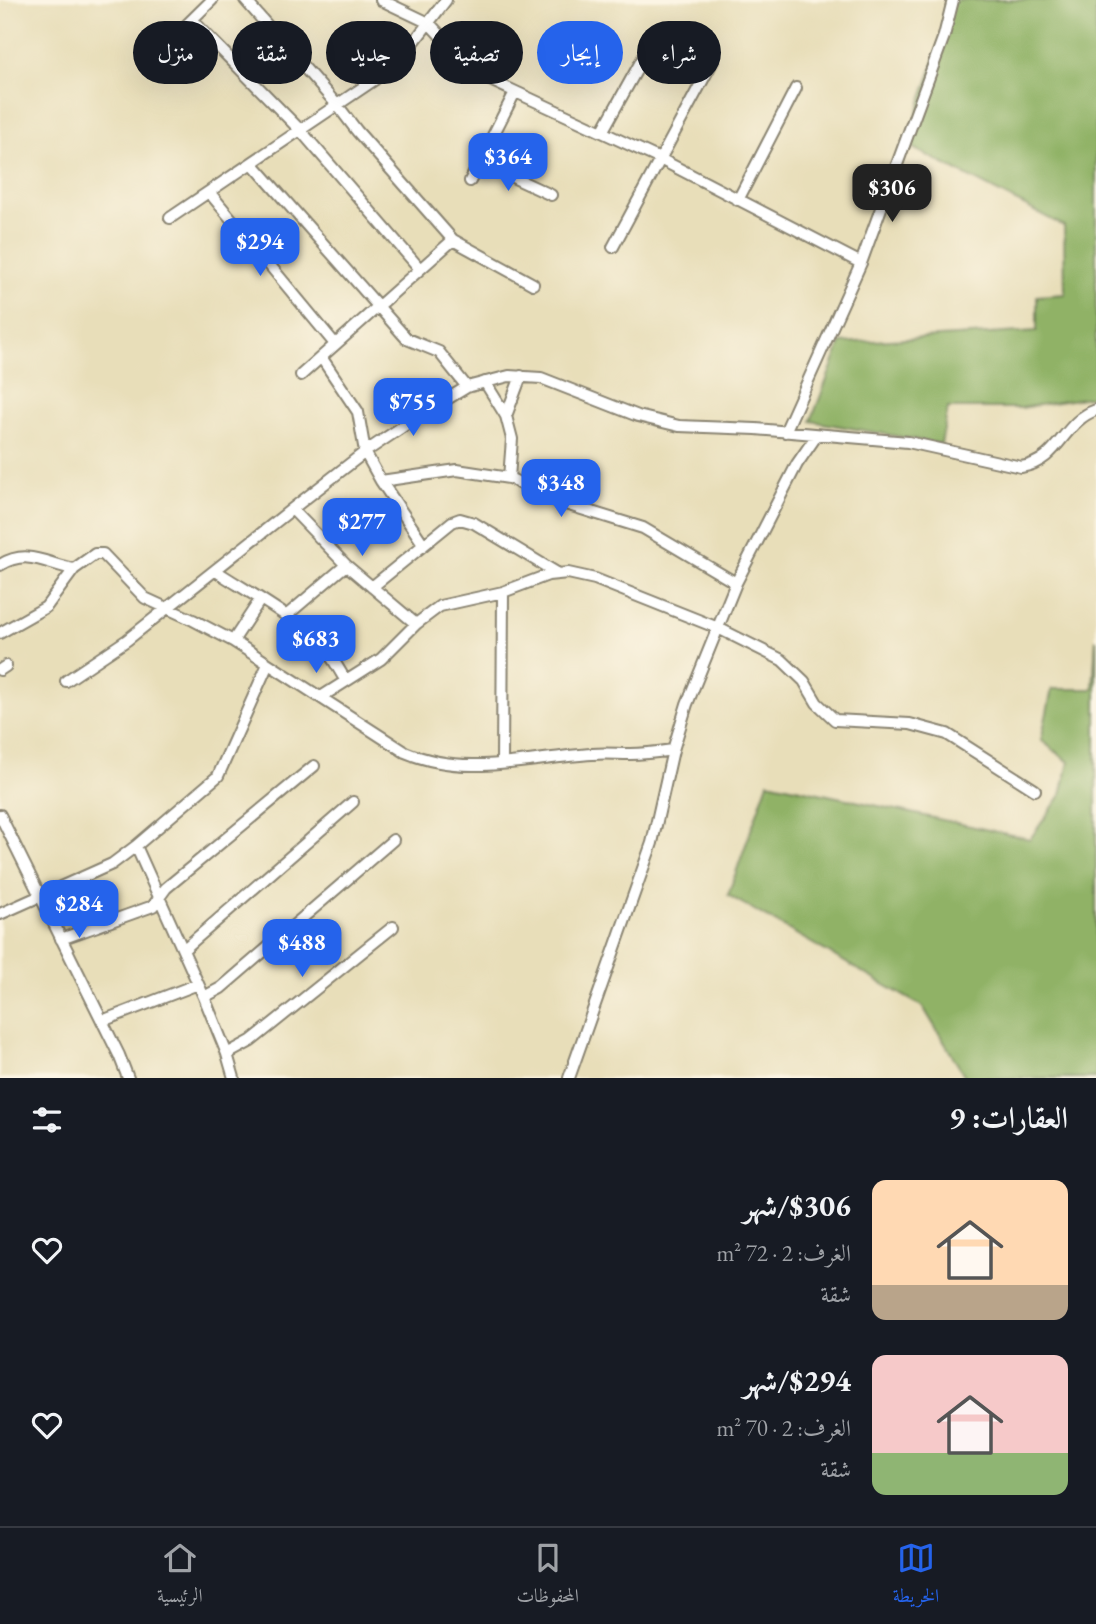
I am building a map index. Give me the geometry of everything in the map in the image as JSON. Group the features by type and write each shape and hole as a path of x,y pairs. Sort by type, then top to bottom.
{"street":[{"path":"212,0 192,20 301,131 420,269"},
{"path":"245,0 453,240 533,284"},
{"path":"382,0 429,23 475,73 660,159 861,263"},
{"path":"170,218 338,106 404,55 446,0"},
{"path":"785,432 861,263 944,36 953,0"},
{"path":"602,132 637,69"},
{"path":"613,247 701,84"},
{"path":"738,200 796,88"},
{"path":"470,181 515,92"},
{"path":"480,162 551,195"},
{"path":"252,163 407,339 439,352 467,387"},
{"path":"209,192 335,344"},
{"path":"301,375 453,240"},
{"path":"321,357 358,412 365,452 424,545"},
{"path":"506,416 520,376"},
{"path":"66,681 127,640 365,452 467,387 485,382 520,376 541,378 657,422 680,426 756,429 908,442 1021,467 1034,465 1051,453 1083,414 1096,410"},
{"path":"485,382 506,416 512,439 509,478"},
{"path":"569,1078 652,843 687,704 736,583 797,464 817,435"},
{"path":"381,481 457,470 509,478 559,502 643,528 736,583"},
{"path":"292,509 346,565 415,624"},
{"path":"372,587 456,519 465,519 557,573"},
{"path":"0,634 46,607 74,569 95,554 103,554 145,598 233,641 405,752 424,760 465,767 593,753 673,751"},
{"path":"1,561 34,557 74,569"},
{"path":"286,616 346,565"},
{"path":"216,571 286,616 326,650 346,681"},
{"path":"321,697 381,659 415,624 440,606 503,592 557,573 580,575 718,628 782,660 804,681 817,703 835,720 909,724 947,734 1034,790"},
{"path":"502,764 503,592"},
{"path":"233,641 260,600"},
{"path":"0,914 112,864 218,776 268,664"},
{"path":"61,939 153,906 166,888 314,766"},
{"path":"183,950 353,802"},
{"path":"0,815 128,1078"},
{"path":"204,997 221,988 393,840"},
{"path":"136,846 204,997 234,1078"},
{"path":"227,1054 251,1041 393,927"},
{"path":"102,1021 198,984"}],"green space":[{"path":"954,0 1096,0 1096,396 1021,408 948,408 941,444 811,421 841,343 1037,331 1037,296 1065,294 1064,226 907,145"},
{"path":"1096,639 1096,1078 966,1078 923,1007 728,895 768,782 1030,839 1061,795 1069,762 1041,740 1052,689 1093,689"}]}
